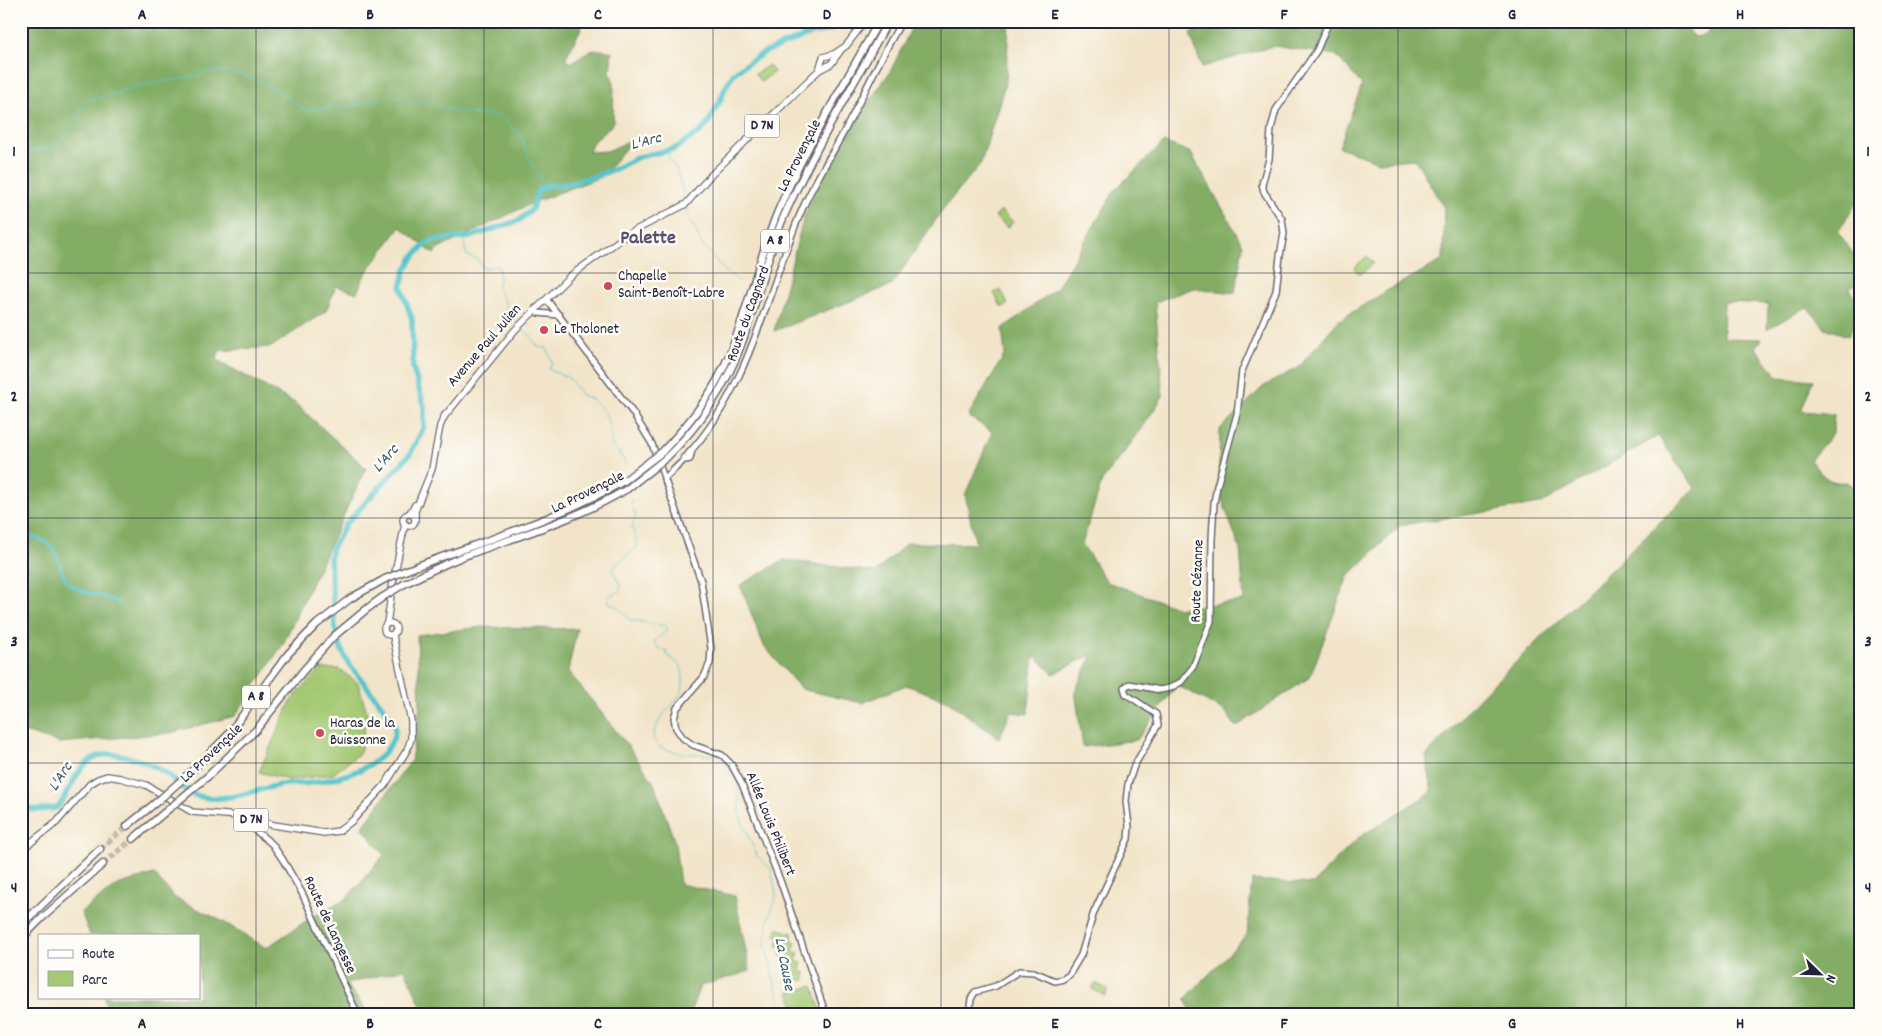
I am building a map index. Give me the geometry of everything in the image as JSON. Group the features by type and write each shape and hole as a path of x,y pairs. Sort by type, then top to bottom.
{"highway":[{"name":"La Provençale","path":"127,826 194,769 226,736 288,654 317,624 350,598 385,579 407,570 594,499 624,481 662,452 697,412 721,373 777,215 796,172 879,21"},
{"name":"La Provençale","path":"133,839 207,777 256,730 321,649 352,620 383,597 404,584 457,559 594,507 627,489 666,458 694,429 722,388 741,345 783,218 803,176 888,21"},
{"path":"21,925 100,849"},
{"path":"21,939 103,864"}],"main road":[{"path":"821,61 826,66 830,66 865,21"},
{"path":"819,70 823,57 841,50"},
{"path":"828,55 832,61"},
{"name":"Avenue Paul Julien","path":"434,456 440,426 457,397 517,327 546,298 583,266 628,234 686,204 709,177 819,70 826,66"},
{"name":"Avenue Paul Julien","path":"517,327 536,312 546,298"},
{"path":"408,525 414,524 415,511 432,469 434,456"},
{"name":"D 7N","path":"409,514 415,504 434,456"},
{"path":"390,623 396,628 391,634 383,629 390,623 393,582 408,525 404,518 409,514 415,518"},
{"name":"D 7N","path":"21,850 52,828 90,784 103,777 120,778 146,785 192,812 238,816 324,833 339,831 353,820 385,785 407,750 411,731 391,634"}],"street":[{"name":"Route du Cagnard","path":"664,479 687,457 718,414 742,371 802,210 849,123 881,57 902,21"},
{"name":"Route Cézanne","path":"969,1015 971,999 975,992 996,986 1014,973 1030,971 1055,981 1063,979 1071,972 1081,955 1094,912 1128,839 1129,826 1126,801 1131,771 1158,725 1156,714 1126,694 1124,688 1130,684 1165,689 1180,682 1193,667 1209,628 1212,615 1212,539 1216,486 1237,414 1242,371 1276,291 1284,233 1281,216 1264,192 1262,184 1269,159 1271,129 1276,110 1317,50 1329,22"},
{"name":"Allée Louis Philibert","path":"546,298 588,352 643,428 652,444 701,581 711,653 710,663 704,677 677,708 674,718 676,728 683,738 693,745 722,754 731,764 781,883 826,1015"},
{"path":"536,312 559,315"},
{"name":"Route de Langesse","path":"238,816 275,848 302,893 358,1015"}],"green space":[{"path":"21,21 585,21 565,59 571,63 590,51 612,52 610,72 614,83 613,124 592,143 589,152 607,151 632,140 603,176 532,203 436,250 434,254 400,227 364,276 357,293 336,286 326,311 271,347 219,351 217,360 295,403 366,468 283,644 235,716 170,733 60,743 21,731"},
{"path":"915,21 1009,21 1006,81 981,163 943,209 892,285 774,331 804,216 837,146 890,72"},
{"path":"1216,21 1679,21 1694,37 1706,35 1715,21 1861,21 1861,196 1838,232 1854,255 1861,253 1861,284 1850,287 1860,314 1848,336 1825,328 1807,307 1767,329 1768,304 1724,302 1723,338 1762,339 1756,348 1778,377 1813,380 1801,411 1834,414 1833,433 1810,460 1821,474 1829,480 1847,482 1861,494 1861,1015 1193,1015 1185,999 1247,935 1252,880 1313,884 1358,838 1432,792 1426,756 1484,693 1695,488 1658,436 1540,504 1401,525 1348,576 1310,677 1236,727 1225,711 1177,685 1137,740 1083,747 1075,691 1093,654 1053,674 1034,655 1028,714 1011,712 999,739 948,701 906,685 862,703 801,689 764,646 740,585 784,560 876,572 907,543 976,544 965,495 992,432 968,416 1005,354 1002,329 1057,288 1115,190 1164,142 1191,153 1243,245 1235,293 1194,288 1155,302 1163,396 1141,430 1102,481 1082,544 1107,582 1179,608 1244,601 1240,549 1218,489 1220,429 1264,386 1299,367 1338,321 1388,290 1443,260 1444,208 1415,159 1378,162 1339,147 1362,85 1336,55 1273,46 1202,67 1190,34"},
{"path":"769,65 774,72 761,82 755,74"},
{"path":"1001,211 1013,222 1008,228 995,217"},
{"path":"1367,256 1373,263 1360,275 1354,268"},
{"path":"1001,290 1008,304 1002,308 994,293"},
{"path":"482,627 577,629 568,671 628,746 654,783 675,843 680,884 735,896 750,971 700,986 689,1015 425,1015 405,969 346,984 370,1015 108,1015 104,998 200,998 200,934 90,934 81,912 117,885 154,874 175,898 224,922 266,948 312,917 345,900 384,855 362,827 411,761 420,704 417,635"},
{"name":"Haras de la Buissonne","path":"320,669 339,669 358,683 367,713 360,753 333,774 289,780 259,772 292,699"},
{"path":"777,928 793,933 791,941 796,942 793,951 799,953 796,961 802,963 800,971 806,973 804,981 787,976 790,968 783,966 786,958 780,956 783,948 777,946 779,937 775,935"},
{"path":"1095,983 1108,989 1105,996 1092,989"},
{"path":"813,986 822,1015 797,1015 789,992"}],"waterway":[{"name":"L'Arc","path":"21,807 36,810 57,808 81,769 94,758 103,755 118,755 145,763 167,774 192,794 202,797 222,798 284,784 310,783 332,779 366,767 384,754 394,736 394,723 347,661 339,644 335,627 330,560 331,550 345,525 410,454 424,427 424,406 413,368 412,319 401,287 405,271 413,257 426,244 434,240 470,237 520,220 532,209 538,190 549,185 562,185 593,177 613,170 638,157 674,149 699,133 707,125 734,73 765,52 813,33 829,30 841,21"},
{"path":"21,153 39,150 60,142 67,135 77,115 88,101 142,85 187,78 210,71 230,72 250,77 274,88 304,110 353,106 369,101 391,98 426,103 458,112 499,116"},
{"path":"503,119 521,135 530,161 544,187"},
{"path":"668,151 669,160 676,168 684,196"},
{"path":"686,208 700,242 726,272 740,282"},
{"name":"La Cause","path":"465,237 465,250 468,256 479,260 482,267 488,268 495,265 499,267 497,287 507,306 506,311 517,324"},
{"name":"La Cause","path":"520,327 531,336"},
{"name":"La Cause","path":"532,338 538,347 547,348 552,362 549,370 569,378 582,395 593,400 605,413 609,425"},
{"name":"La Cause","path":"610,430 611,444 626,465"},
{"name":"La Cause","path":"631,505 632,499"},
{"name":"La Cause","path":"633,509 636,516 632,527 638,546 615,565 613,572 621,585 620,591 608,597 609,603 619,608 630,620 665,626 667,630 654,642 657,647 667,652 667,655 681,666 683,678 680,694 660,719 653,737 656,744 674,752 715,755"},
{"path":"21,534 34,537 52,547 64,576 72,586 83,592 108,598 119,603"},
{"name":"La Cause","path":"719,757 732,770"},
{"name":"La Cause","path":"737,780 739,783 738,794 741,819 757,856 771,869 776,894 768,920 765,945 783,1015"}],"tunnel":[{"path":"100,849 127,826"},
{"path":"103,864 133,839"}],"place":[{"name":"Chapelle Saint-Benoît-Labre","path":"608,286"},
{"name":"Le Tholonet","path":"544,330"},
{"name":"Haras de la Buissonne","path":"320,733"}],"district":[{"name":"Palette","path":"648,239"}]}
